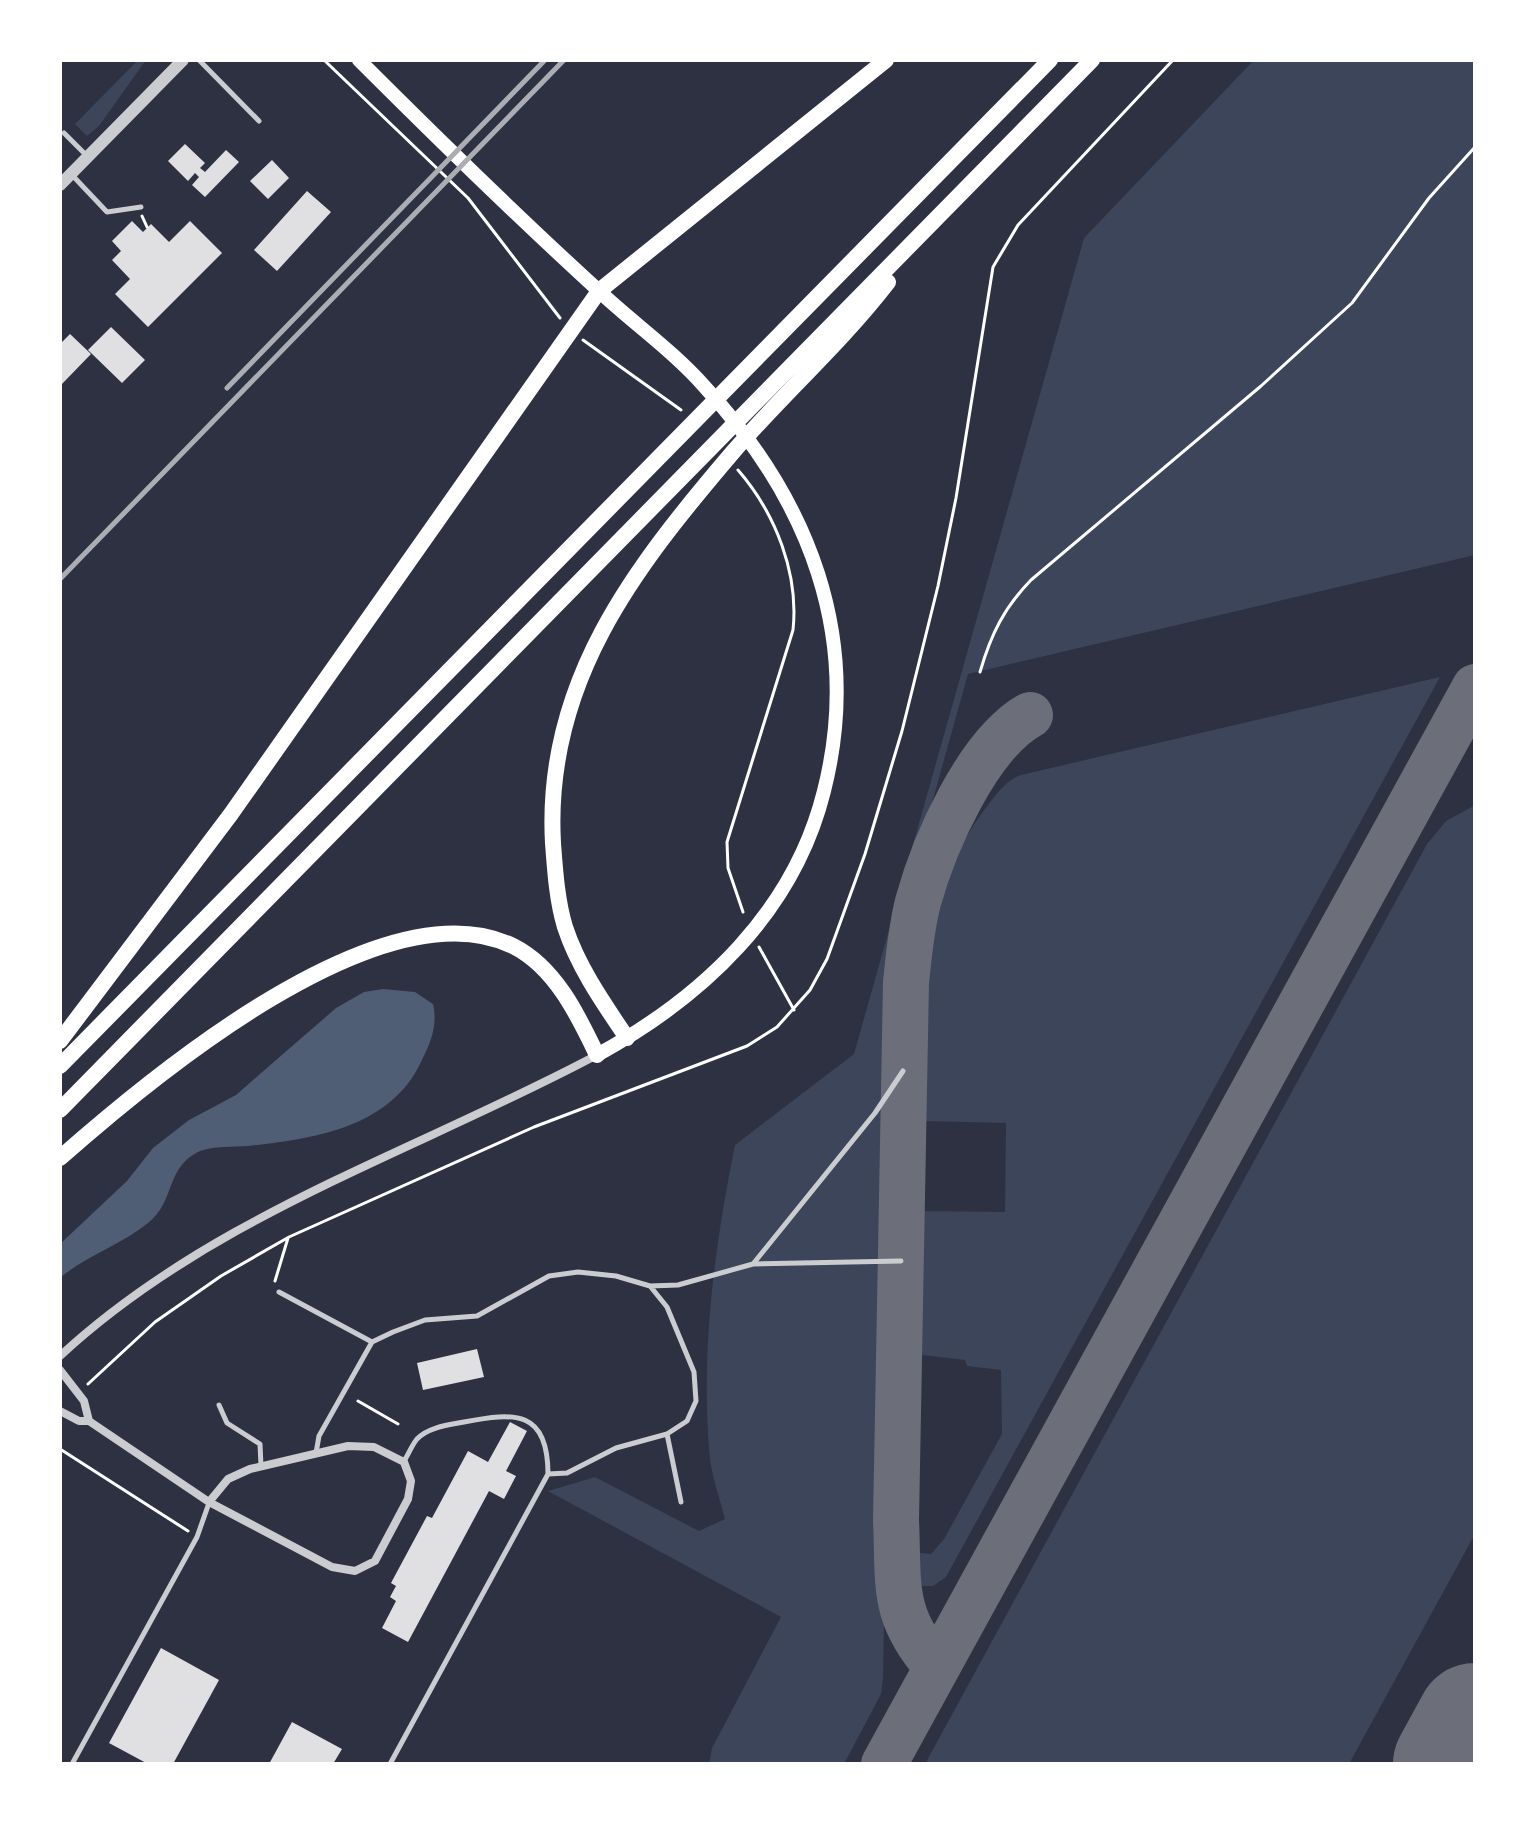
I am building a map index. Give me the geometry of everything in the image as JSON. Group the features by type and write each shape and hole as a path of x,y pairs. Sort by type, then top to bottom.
{"highway":[{"path":"60,1041 231,814 599,291 886,60"},
{"path":"60,1066 1050,60"},
{"path":"627,1038 585,970 565,927 555,871 552,818 556,768 577,679 639,568 781,390 932,226 1092,60"},
{"path":"60,1110 693,465 781,390"},
{"path":"60,1158 214,1037 275,995 331,966 408,938 435,933 464,934 514,947 557,985 579,1018 597,1055"}],"main road":[{"path":"359,60 599,291 703,384 760,454 791,504 807,540 830,617 837,663 837,720 830,767 804,850 782,891 737,950 692,995 597,1055"}],"street":[{"path":"60,185 183,60"},
{"path":"60,1356 178,1265 274,1212 597,1055"},
{"path":"60,1370 80,1394 89,1421"},
{"path":"60,1411 79,1421 89,1421 209,1502 306,1556 332,1567 355,1571 375,1561 408,1499 411,1481 404,1462 374,1447 348,1446 261,1466 228,1479 209,1502"}],"lane":[{"path":"199,60 259,121"},
{"path":"64,133 87,157"},
{"path":"71,174 107,212 141,207"},
{"path":"753,1264 809,1199 903,1071"},
{"path":"316,1454 319,1436 372,1342 425,1320 477,1316 549,1276 578,1272 616,1276 650,1286 678,1285 753,1264 901,1261"},
{"path":"548,1474 567,1473 616,1448 667,1434 687,1421 696,1401 694,1372 667,1307 650,1286"},
{"path":"279,1292 372,1342"},
{"path":"219,1405 227,1423 260,1444 261,1466"},
{"path":"390,1764 548,1474 543,1439 534,1424 518,1415 499,1415 438,1427 418,1438 404,1462"},
{"path":"667,1434 681,1502"},
{"path":"72,1764 197,1537 209,1502"}],"path":[{"path":"324,60 468,198"},
{"path":"80,1394 155,1322 221,1276 289,1237 561,1115 747,1046 777,1027 794,1010 827,959 865,854 902,731 956,498 993,267 1018,225 1173,60"},
{"path":"980,672 989,640 1006,607 1031,580 1261,386 1352,303 1429,198 1475,147"},
{"path":"759,946 794,1010"},
{"path":"279,1292 275,1281 289,1237"},
{"path":"358,1401 398,1424"},
{"path":"60,1449 197,1537"}],"shaded area":[{"path":"138,60 146,60 99,126 87,136 75,124"},
{"path":"1254,60 1475,60 1475,555 968,674 894,939 887,984 880,1380 875,1456 877,1515 885,1566 881,1694 844,1764 709,1764 712,1748 781,1617 548,1491 595,1477 699,1531 725,1519 710,1457 708,1334 721,1219 735,1145 854,1054 1084,238"},
{"path":"1440,677 946,1577 933,1586 923,1586 912,1575 912,1552 931,1554 944,1539 1002,1434 1001,1370 967,1366 965,1360 922,1355 921,1211 1005,1212 1006,1123 923,1121 923,1041 928,961 945,884 961,847 995,797 1010,781 1021,775"},
{"path":"1475,805 1475,1534 1349,1764 925,1764 1427,844 1446,821"},
{"path":"383,989 415,992 433,1004 435,1019 433,1033 421,1062 407,1084 390,1102 370,1116 323,1134 200,1151 181,1166 163,1205 148,1223 60,1278 60,1244 127,1181 153,1148 189,1120 236,1095 336,1008 364,992"}],"building":[{"path":"185,144 205,163 200,168 205,172 226,150 239,162 205,197 192,185 199,177 195,173 188,181 168,161"},
{"path":"272,160 289,178 268,199 250,181"},
{"path":"307,191 331,212 277,271 254,250"},
{"path":"132,221 143,232 151,224 169,242 190,221 222,253 148,327 115,294 130,279 112,260 121,251 112,241"},
{"path":"111,327 145,360 122,383 88,350"},
{"path":"70,334 91,354 62,384 60,344"},
{"path":"477,1349 484,1377 423,1390 417,1363"},
{"path":"510,1422 527,1431 506,1471 516,1476 504,1499 489,1491 408,1642 382,1628 396,1601 390,1597 396,1586 391,1583 427,1516 432,1518 468,1451 488,1462"},
{"path":"161,1648 219,1680 173,1764 148,1764 109,1743"},
{"path":"292,1722 342,1749 333,1764 269,1764"}],"taxiway":[{"path":"884,1764 1475,687"},
{"path":"937,1667 922,1648 905,1615 900,1599 897,1564 906,982 918,902 946,825 975,772 992,749 1030,715"}],"runway":[{"path":"1452,1764 1475,1722"}],"railway":[{"path":"227,388 545,60"},
{"path":"60,579 564,60"}]}
